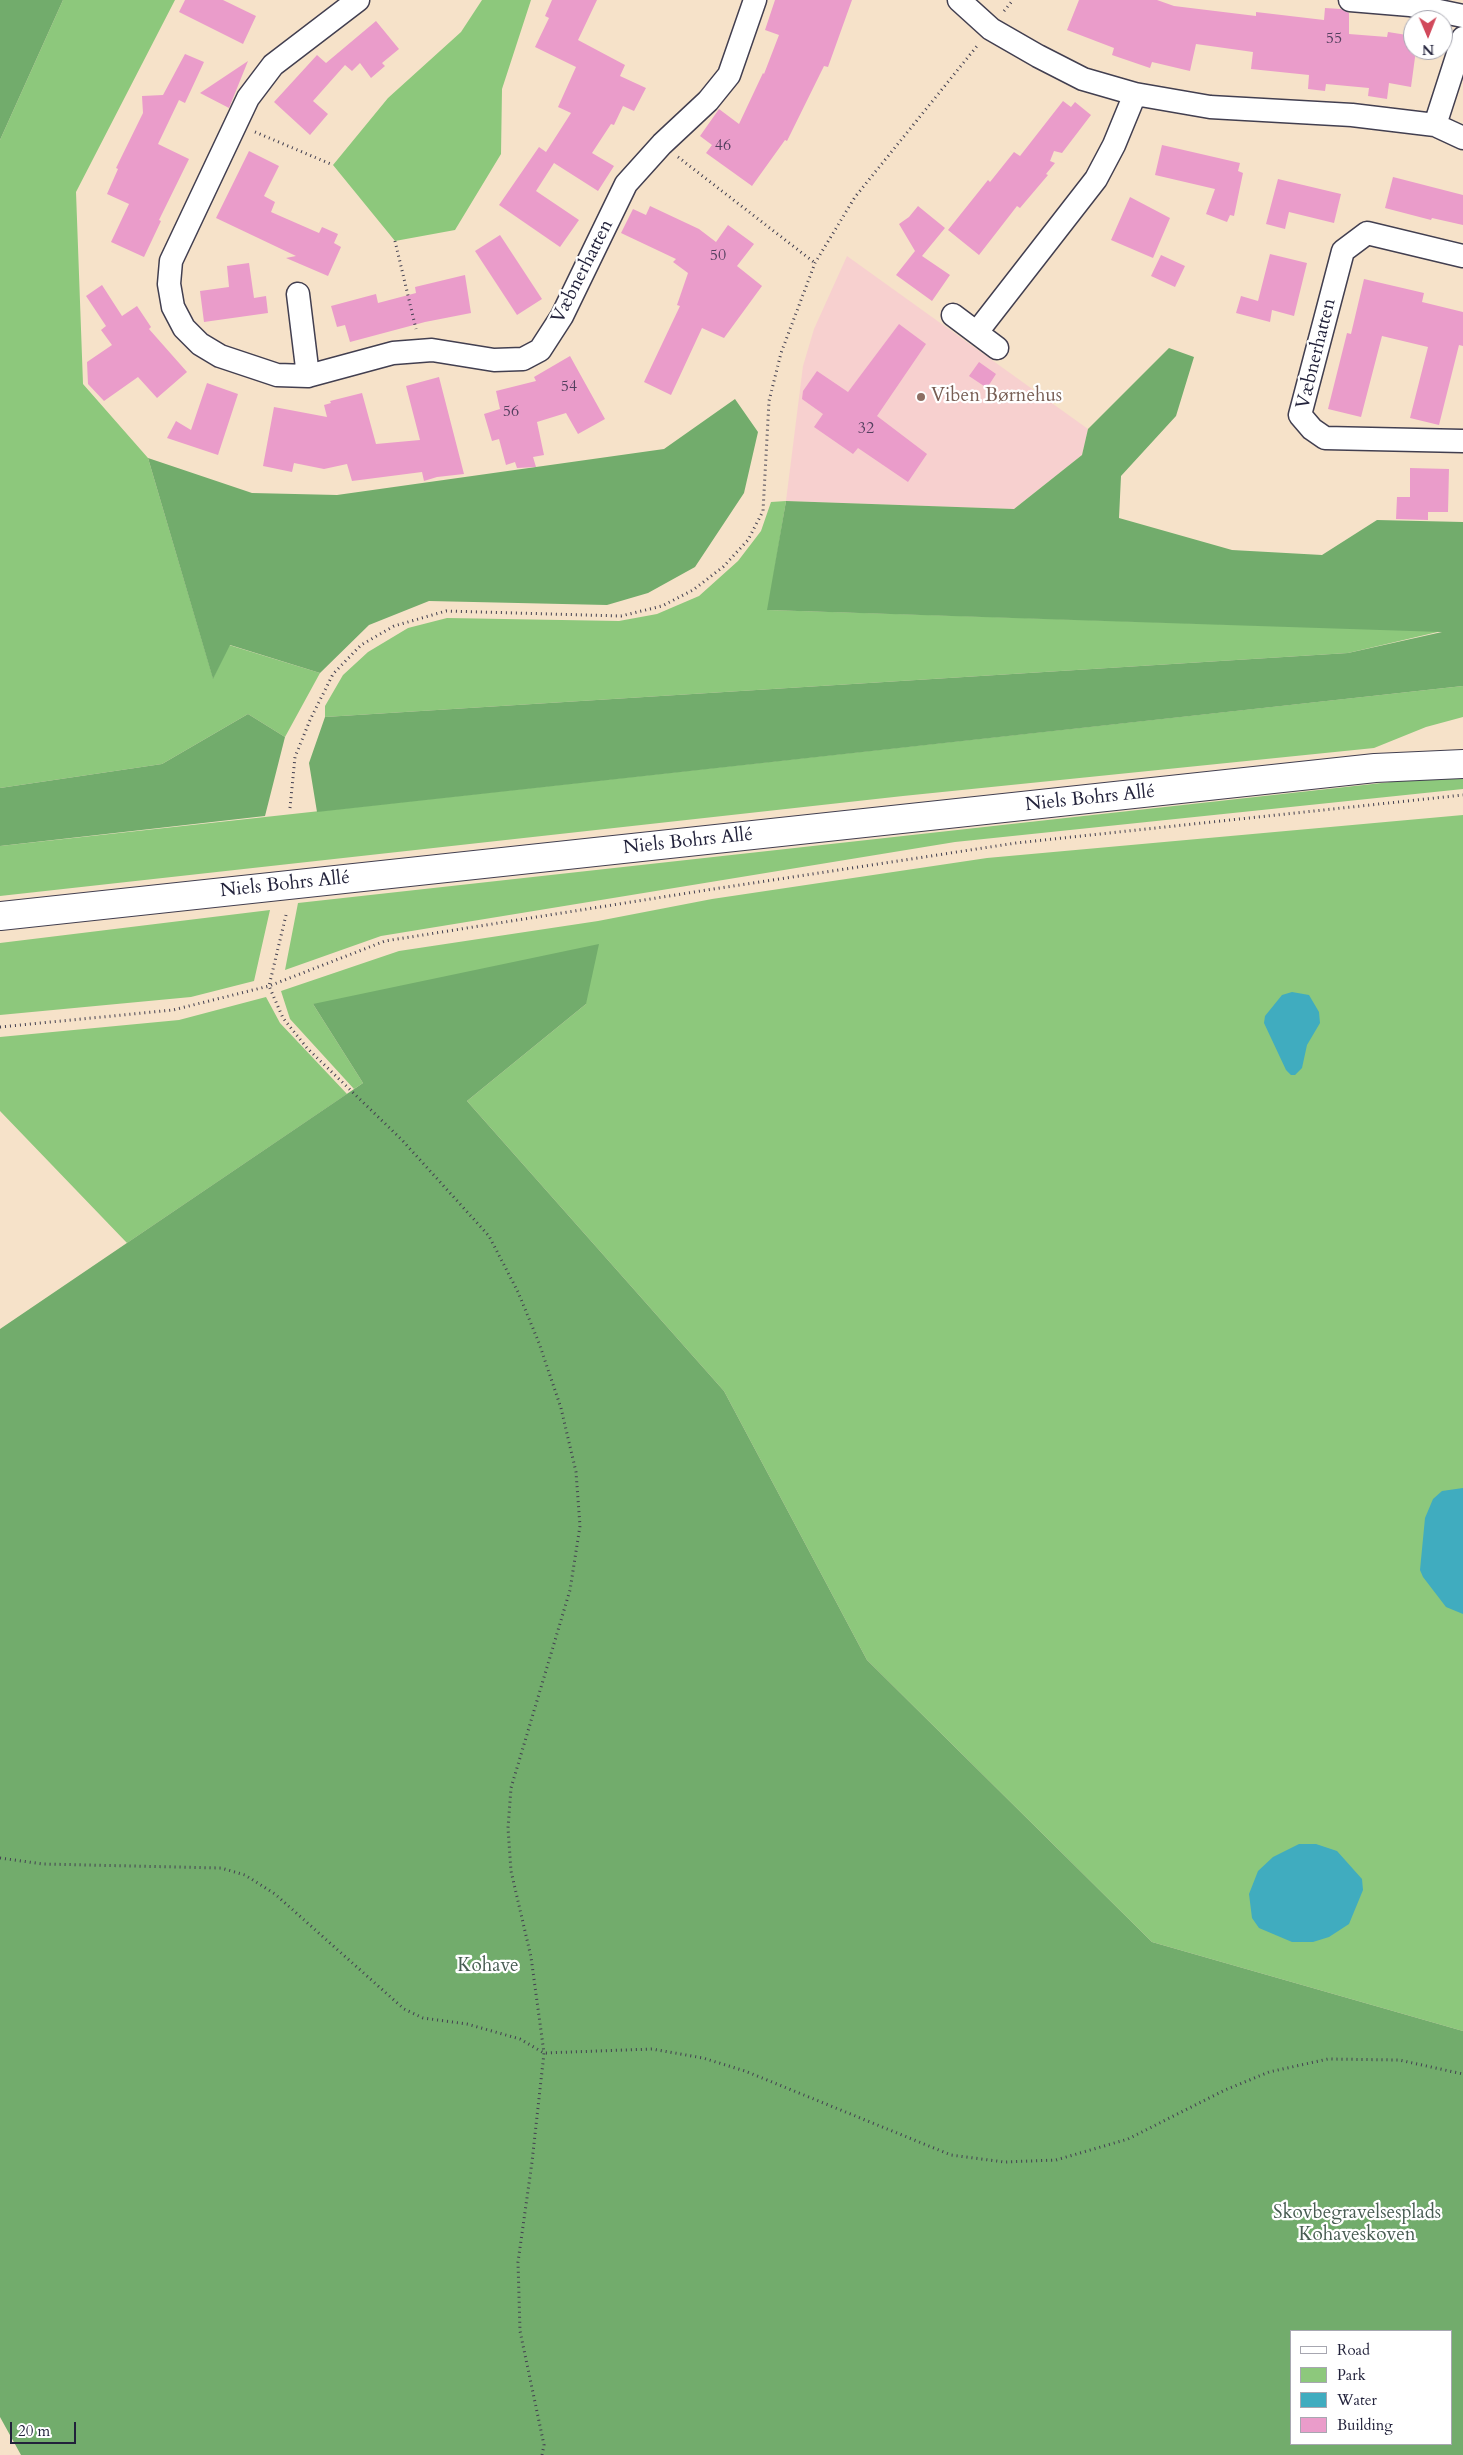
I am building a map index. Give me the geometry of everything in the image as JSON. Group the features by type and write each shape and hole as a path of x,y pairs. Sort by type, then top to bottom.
{"street":[{"name":"Væbnerhatten","path":"358,0 273,65 248,98 171,262 169,284 174,307 189,333 200,344 220,356 277,375 308,376 393,353 432,350 494,360 524,359 540,350 562,316 626,184 662,144 708,101 729,76 755,0"},
{"path":"960,0 991,29 1083,79 1135,94 1210,107 1352,115 1435,125 1463,138"},
{"path":"1350,0 1410,6 1463,16"},
{"path":"1435,125 1463,38"},
{"path":"976,332 1096,179 1114,145 1135,94"},
{"name":"Væbnerhatten","path":"1463,256 1367,233 1343,251 1300,415 1312,429 1325,438 1463,441"},
{"path":"298,294 308,376"},
{"path":"953,315 998,348"},
{"name":"Niels Bohrs Allé","path":"1375,768 1463,744"},
{"name":"Niels Bohrs Allé","path":"0,916 1375,768 1463,764"}],"path":[{"path":"290,808 295,757 310,720 333,674 361,646 394,626 446,611 621,616 662,606 693,590 729,560 748,540 763,511 769,401 782,353 815,263 855,197 1013,0"},
{"path":"236,123 333,165"},
{"path":"662,144 815,263"},
{"path":"394,240 421,351"},
{"path":"0,1027 173,1010 269,986 385,941 648,899 1016,843 1463,796"},
{"path":"286,915 269,986 283,1018 307,1048 402,1140 489,1236 518,1292 539,1343 561,1408 576,1472 580,1526 570,1590 511,1788 508,1828 511,1871 531,1957 544,2052 532,2162 518,2262 520,2331 544,2445 542,2455"},
{"path":"0,1858 43,1864 221,1868 245,1875 275,1894 404,2010 423,2018 467,2024 520,2038 544,2052 652,2049 704,2058 746,2070 951,2155 1004,2162 1056,2160 1128,2139 1225,2090 1269,2072 1328,2059 1399,2060 1463,2074"}],"shaded area":[{"name":"Viben Børnehus","path":"847,256 1088,429 1082,455 1014,509 786,501 803,366 814,329"}],"green space":[{"path":"0,0 63,0 0,140"},
{"path":"63,0 175,0 76,192 83,384 148,458 213,678 229,645 320,673 285,737 248,714 162,764 0,788 0,140"},
{"path":"482,0 531,0 502,89 501,154 455,230 395,241 333,165 388,98 461,32"},
{"path":"1169,348 1194,357 1176,416 1121,476 1119,518 1232,550 1322,555 1377,520 1463,522 1463,686 317,812 309,763 325,717 1348,653 1442,632 767,610 786,501 1014,509 1082,455 1088,429"},
{"path":"735,399 758,432 744,493 695,567 648,593 607,605 429,601 369,625 320,673 230,645 213,679 148,458 252,493 337,495 664,449"},
{"path":"786,501 768,610 1442,631 1348,653 325,717 325,706 343,675 368,652 408,628 447,618 619,621 657,614 699,596 738,561 761,531 771,502"},
{"path":"1463,686 1463,717 1426,727 1374,748 903,796 0,896 0,846"},
{"path":"248,714 285,737 265,816 0,846 0,788 162,764"},
{"path":"1463,774 1463,789 955,842 381,936 285,970 298,903"},
{"path":"1463,815 1463,2031 1152,1942 867,1660 724,1391 467,1101 586,1004 313,1004 363,1083 354,1089 290,1019 281,991 399,951 598,921 712,899 987,858"},
{"path":"270,910 254,981 191,997 0,1015 0,943"},
{"name":"Kohave","path":"599,944 586,1004 467,1101 724,1391 867,1660 1152,1942 1463,2031 1463,2455 21,2455 0,2417 0,1329 363,1083 313,1004"},
{"path":"266,997 280,1023 347,1094 127,1243 0,1111 0,1037 179,1020"}],"water":[{"path":"1292,992 1309,995 1319,1012 1320,1023 1307,1045 1302,1068 1295,1075 1291,1075 1286,1070 1264,1023 1265,1016 1282,995"},
{"path":"1463,1488 1463,1614 1446,1607 1423,1577 1420,1570 1425,1518 1433,1499 1442,1491"},
{"path":"1299,1844 1316,1844 1337,1851 1362,1879 1363,1890 1349,1924 1329,1937 1313,1942 1292,1942 1259,1928 1252,1918 1249,1894 1258,1871 1273,1857"}],"building":[{"path":"185,0 223,0 256,16 243,44 179,12"},
{"path":"552,0 597,0 578,40 625,65 620,76 646,88 634,111 623,106 614,125 611,124 592,153 614,166 598,191 554,163 536,191 579,220 560,247 499,205 539,147 546,152 571,113 558,107 576,67 535,47 549,18 545,16"},
{"path":"775,0 852,0 828,67 824,66 787,141 785,140 752,186 706,153 712,145 700,136 719,109 739,124 764,74 779,35 765,30"},
{"path":"1079,0 1157,0 1174,6 1256,16 1256,12 1324,20 1325,8 1341,9 1349,13 1349,34 1387,37 1388,32 1403,34 1403,60 1415,60 1411,87 1389,83 1387,99 1368,96 1369,88 1326,84 1325,91 1308,89 1309,75 1251,69 1253,52 1196,44 1190,71 1152,62 1150,68 1112,55 1114,48 1067,30"},
{"path":"376,21 399,49 382,63 385,66 371,78 360,63 352,71 345,65 313,101 328,114 310,135 274,102 317,55 326,63"},
{"path":"185,54 204,62 185,103 179,100 158,144 189,159 159,220 161,221 144,257 111,242 129,204 107,194 118,169 116,168 143,113 142,96 163,95"},
{"path":"248,61 229,108 200,93"},
{"path":"1063,101 1071,107 1075,102 1091,115 1062,153 1054,151 1050,161 1055,163 1046,174 1048,175 1020,208 1017,206 979,255 948,230 988,180 990,182 1014,152 1020,156"},
{"path":"1162,145 1240,163 1238,171 1243,173 1234,216 1230,215 1227,222 1206,214 1215,189 1155,175"},
{"path":"249,151 279,166 264,196 275,202 271,212 319,233 322,227 338,234 334,243 341,247 328,276 286,258 296,256 216,218"},
{"path":"1393,177 1463,195 1463,225 1432,218 1431,220 1385,208"},
{"path":"1278,179 1341,194 1334,223 1289,212 1285,229 1266,224"},
{"path":"1130,197 1170,218 1153,258 1111,240"},
{"path":"650,206 699,229 716,242 728,225 754,244 737,266 762,286 724,338 702,328 671,395 644,382 680,306 677,305 688,273 673,262 676,259 621,233 633,209 646,215"},
{"path":"918,206 945,228 922,256 950,275 932,301 896,275 915,251 899,224 909,217"},
{"path":"500,235 542,299 517,315 475,251"},
{"path":"1270,254 1307,263 1294,316 1272,310 1270,322 1236,313 1241,296 1258,301"},
{"path":"1161,255 1185,266 1175,287 1151,276"},
{"path":"249,263 254,298 266,296 268,313 204,322 200,291 229,287 227,266"},
{"path":"465,275 471,313 425,322 350,342 345,325 337,327 331,306 376,294 378,303 416,293 415,287"},
{"path":"1364,279 1424,293 1422,302 1463,312 1463,346 1459,345 1439,425 1410,418 1428,347 1382,336 1361,417 1328,409 1347,333 1351,334"},
{"path":"102,285 122,316 137,306 151,327 149,329 187,372 157,398 138,377 104,401 88,384 87,362 112,345 101,330 106,326 86,296"},
{"path":"899,324 926,344 877,416 927,454 908,482 858,448 853,454 814,427 823,414 802,399 803,391 817,371 848,392"},
{"path":"570,356 605,419 578,434 566,413 537,422 544,455 533,457 536,467 517,468 515,462 506,465 499,439 492,441 484,414 500,409 496,391 536,381 534,377"},
{"path":"979,362 996,374 987,388 969,376"},
{"path":"439,377 464,474 437,477 424,481 422,472 352,481 347,464 324,469 294,463 292,472 263,466 274,407 327,417 324,405 331,403 330,401 362,393 376,444 420,440 406,386"},
{"path":"207,383 238,394 218,455 167,438 176,421 191,430"},
{"path":"1410,468 1449,469 1448,512 1428,512 1428,520 1396,519 1397,497 1410,497"}],"place":[{"name":"Viben Børnehus","path":"921,397"}],"park label":[{"name":"Skovbegravelsesplads Kohaveskoven","path":"1357,2225"}]}
